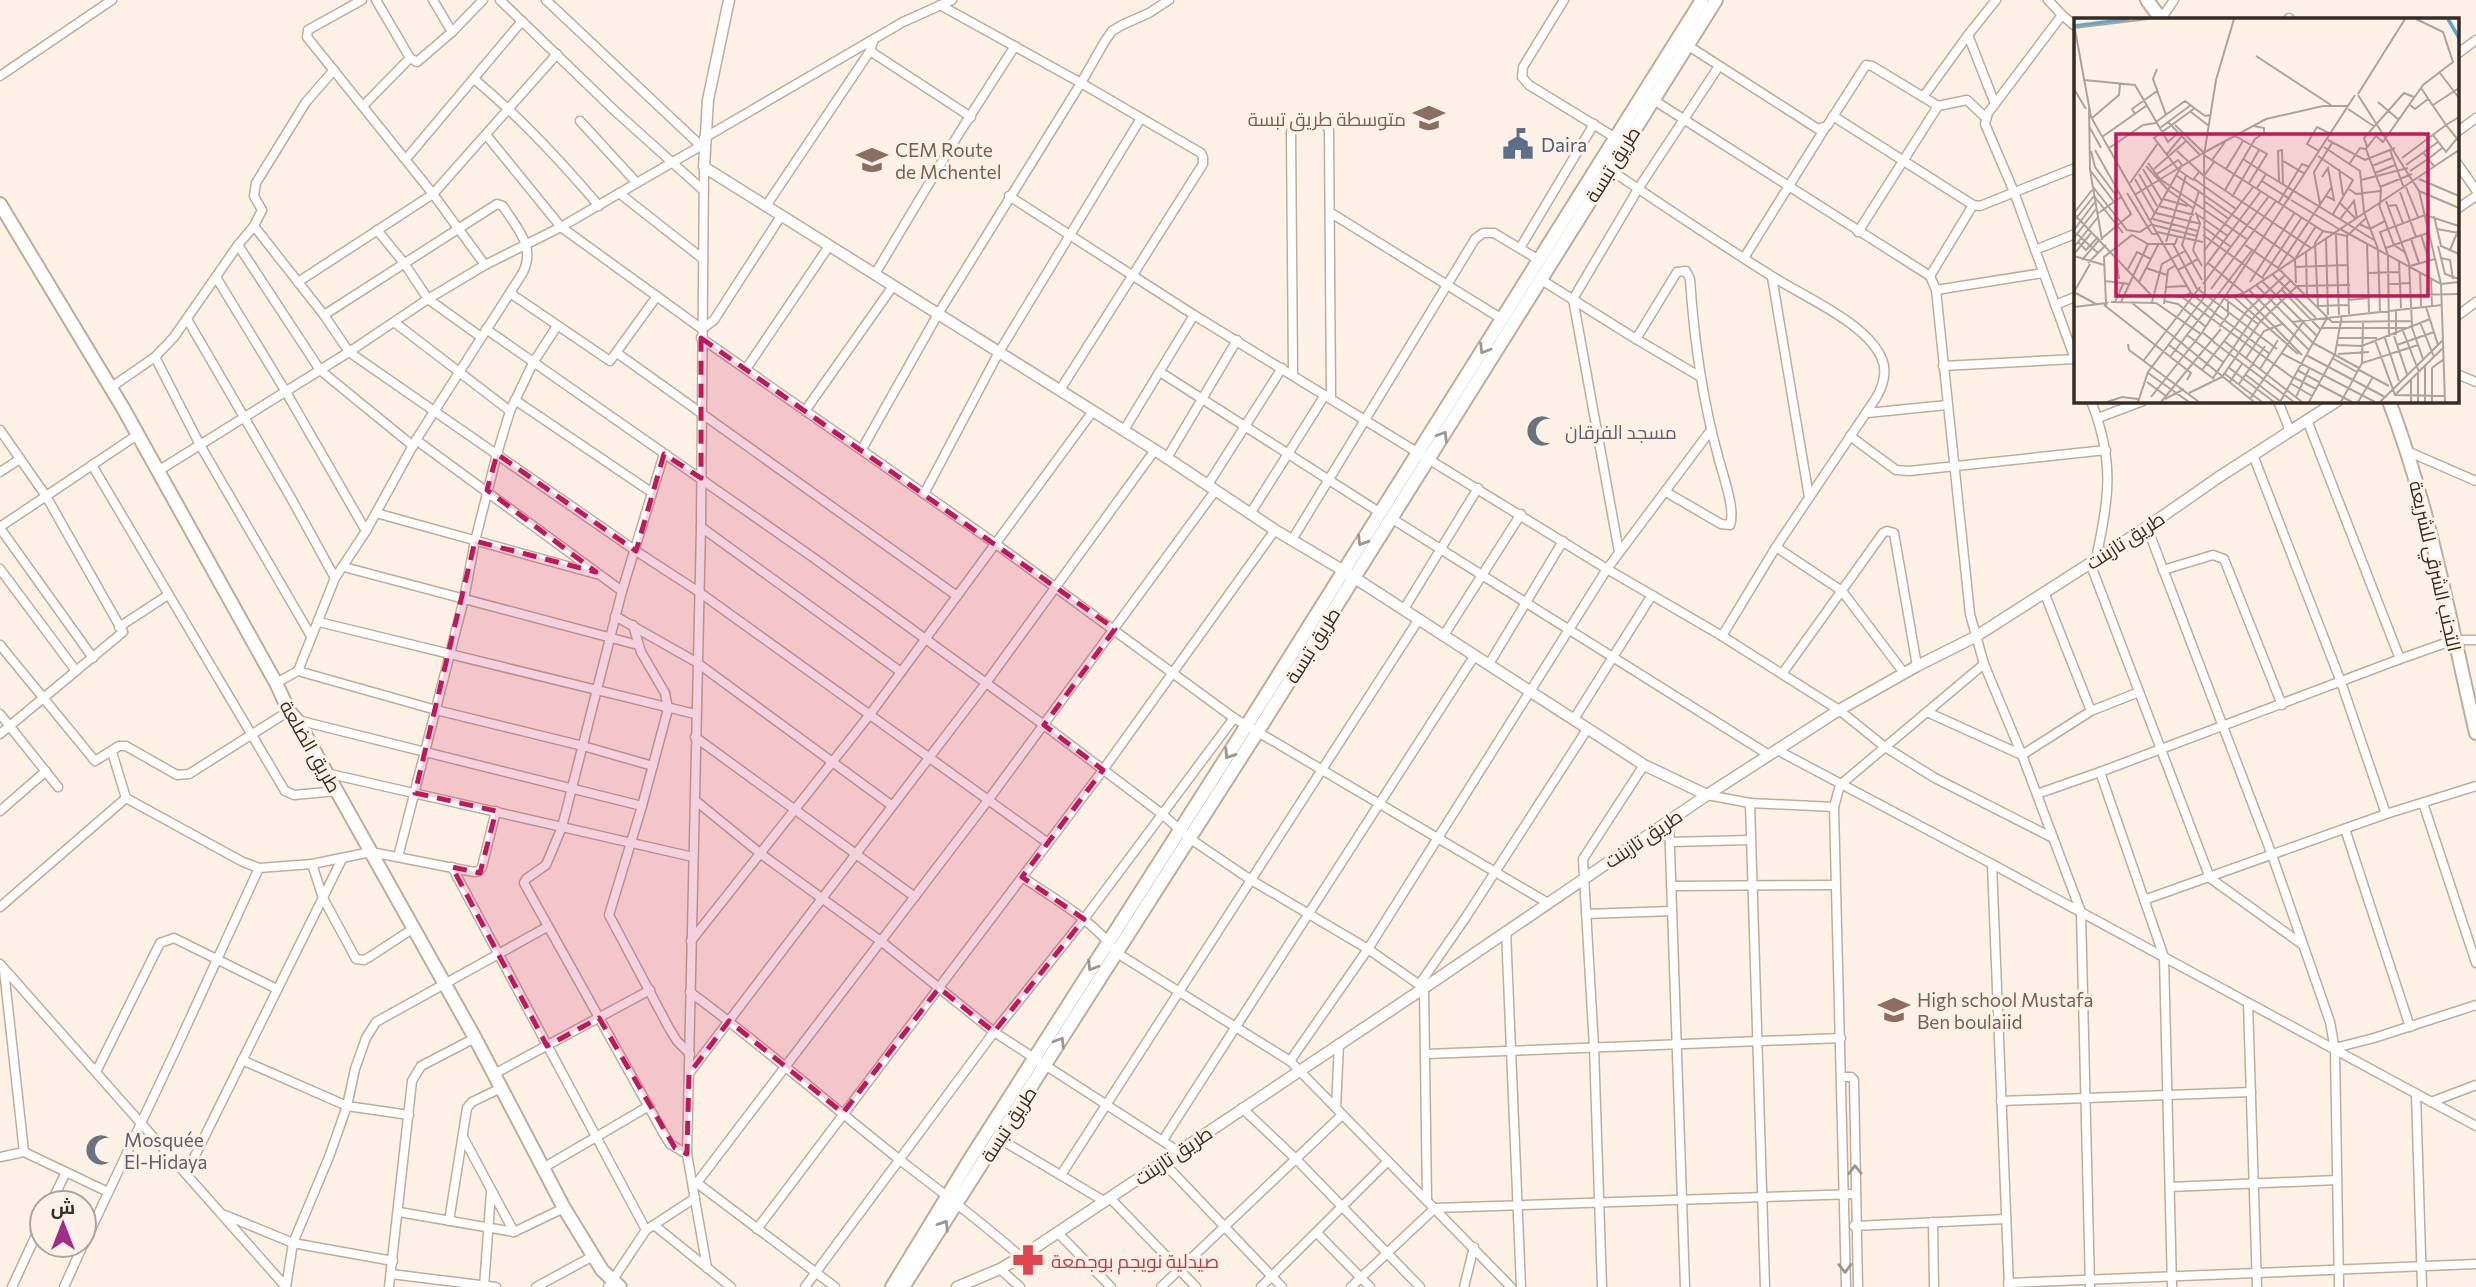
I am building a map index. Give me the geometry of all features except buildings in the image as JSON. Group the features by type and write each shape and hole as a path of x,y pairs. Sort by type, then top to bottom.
{"main road":[{"name":"طريق تبسة","path":"1424,455 1502,319 1620,140 1702,0"},
{"name":"طريق تبسة","path":"892,1287 998,1138 1108,940 1184,835 1385,515 1540,279 1609,169 1620,140 1652,99 1716,0"},
{"path":"2147,0 2160,18"},
{"name":"طريق الضلعة","path":"0,204 158,471 475,1038 564,1208 614,1285"},
{"name":"التجنب الشرقي للشريعة","path":"2389,402 2409,452 2441,572 2476,733"},
{"name":"طريق تبسة","path":"903,1287 953,1200 1039,1063 1117,953 1184,835"}],"street":[{"path":"0,76 112,0"},
{"path":"362,0 306,32 306,37 433,194 485,265"},
{"path":"376,0 414,61 420,60 452,32 482,0"},
{"path":"433,0 452,32"},
{"path":"500,0 704,191"},
{"path":"546,0 703,143"},
{"path":"707,1268 695,1185 687,1154 701,527 703,143 710,90 729,0"},
{"path":"158,471 485,265 561,227 673,163 903,22 952,0"},
{"path":"862,449 938,314 1112,31 1169,0"},
{"path":"1564,0 1524,63 1524,80 1620,140"},
{"path":"1923,97 1996,0"},
{"path":"2048,0 2074,25"},
{"path":"2162,18 2174,0"},
{"path":"940,5 1081,83 1201,153 1203,158 1203,164 1060,390"},
{"path":"2062,15 1994,104 1985,117 1985,124 2014,192 2074,356"},
{"path":"405,159 522,21"},
{"path":"1968,35 1994,104"},
{"path":"766,206 870,51 874,39"},
{"path":"2458,53 2476,40"},
{"path":"1687,45 1813,127 1825,128"},
{"path":"875,274 1015,46"},
{"path":"870,51 971,117"},
{"path":"298,282 433,194 557,54"},
{"path":"363,106 410,58"},
{"path":"1744,258 1866,65 1872,66 1938,106 1967,100 1985,117"},
{"path":"1619,552 1573,299 1638,189 1719,66"},
{"path":"110,388 155,357 174,337 254,226 262,210 254,196 256,183 306,102 334,70"},
{"path":"474,79 510,109 599,206"},
{"path":"1652,99 1930,276 1936,290 1967,598 1975,637 2081,912 2090,1283"},
{"path":"1858,232 1938,106"},
{"path":"1833,116 1973,205 1980,206 2074,168"},
{"path":"925,494 999,352 1141,118"},
{"path":"2458,131 2476,118"},
{"path":"580,121 637,183"},
{"path":"1250,514 1328,397 1331,213 1329,131 1327,125 1320,122 1298,124 1291,132 1293,374"},
{"path":"1520,248 1594,124"},
{"path":"486,136 561,227 657,296 746,369 1115,629 1234,718 1548,902"},
{"path":"2458,164 2476,190"},
{"path":"704,167 1156,450 1250,514 1404,609 1644,765 1707,795 1750,803 1834,807"},
{"path":"1609,169 1772,277 1853,326 1875,348 1884,366 1882,388 1776,547 1722,636"},
{"path":"619,193 703,259"},
{"path":"1009,196 1364,420 1722,636 1839,710 1885,747 1935,778 2053,838"},
{"path":"2458,208 2476,197"},
{"path":"1930,276 1973,205"},
{"path":"276,683 298,671 335,579 366,531 434,411 526,266 527,245 503,206 491,206 324,315"},
{"path":"1331,213 1502,319"},
{"path":"701,333 714,320 781,216"},
{"path":"254,226 324,315 349,352 699,592 1048,842"},
{"path":"377,230 428,299 533,363 701,478 1044,725 1162,814 1184,835 1251,880 1368,949 1422,986"},
{"path":"1292,540 1475,239 1483,233 1494,233 1539,260"},
{"path":"2035,250 2074,234"},
{"path":"238,245 320,370 415,443 487,491 622,591"},
{"path":"746,369 830,246"},
{"path":"1636,339 1677,272 1686,271 1690,279 1699,376 1730,501 1732,521 1730,525 1721,524 1665,492"},
{"path":"1936,290 2043,273"},
{"path":"216,277 366,531"},
{"path":"1772,277 1809,497"},
{"path":"1540,279 1699,376"},
{"path":"805,411 893,286"},
{"path":"510,293 610,361 657,296"},
{"path":"2055,305 2074,297"},
{"path":"2458,315 2476,302"},
{"path":"1124,430 1194,315"},
{"path":"187,319 292,498 335,579"},
{"path":"394,322 510,411"},
{"path":"398,857 464,599 475,541 497,454 515,400 533,363 557,326"},
{"path":"1167,458 1237,340"},
{"path":"617,353 957,596"},
{"path":"155,357 200,445 311,636"},
{"path":"1943,366 2074,359"},
{"path":"695,1185 882,942 1115,629 1211,488 1244,427 1282,368"},
{"path":"1160,372 1613,659 1773,752 1992,864 2476,1126"},
{"path":"2458,373 2476,382"},
{"path":"515,400 651,492"},
{"path":"2091,402 2106,450 2109,475 2106,507 2093,561 2139,692 2210,878 2303,946"},
{"path":"2098,418 2140,402"},
{"path":"2278,402 2290,431"},
{"name":"طريق تازبنت","path":"957,1287 1021,1257 1773,752 1839,710 1975,637 2335,402"},
{"path":"1867,413 1947,405"},
{"path":"691,941 871,713 1093,411"},
{"path":"2306,420 2400,659"},
{"path":"0,430 46,496 122,634 0,734"},
{"path":"1290,1061 1368,949 1607,569 1711,430"},
{"path":"93,657 0,527 137,435"},
{"path":"1850,436 1896,470 1909,471 2106,450"},
{"path":"689,1074 986,683 1156,450"},
{"path":"2409,452 2476,481"},
{"path":"664,454 615,616 562,827 546,865 524,883 670,1144 687,1154"},
{"path":"2253,455 2341,682 2386,814"},
{"path":"0,472 20,459"},
{"path":"92,465 285,791 294,795 337,791"},
{"path":"1404,609 1478,488"},
{"path":"376,513 601,575"},
{"path":"1444,635 1521,514"},
{"path":"701,527 901,672"},
{"path":"2147,527 2272,855 2330,1022 2335,1049 2339,1287"},
{"path":"757,1229 1103,771 1275,530"},
{"path":"1782,674 1883,533 1891,531 1894,533 1917,666"},
{"path":"1489,664 1563,541"},
{"path":"1776,547 1842,590 1904,673"},
{"path":"2164,570 2213,555 2224,559 2282,705"},
{"path":"344,567 638,645"},
{"path":"0,569 76,671"},
{"path":"2044,592 2091,711"},
{"path":"119,627 168,595"},
{"path":"1574,719 1652,596"},
{"path":"615,616 696,662 891,805"},
{"path":"1061,1175 1419,619"},
{"path":"319,622 695,714"},
{"path":"633,625 638,645 665,694 668,709 609,915 677,1041 690,1054"},
{"path":"2037,794 2454,640 2476,640"},
{"path":"0,645 92,760 99,761 120,746 126,746 177,775 184,775 252,733 293,715 642,806"},
{"path":"1163,1140 1475,655"},
{"path":"1846,1287 1834,807 1840,785 1984,664"},
{"path":"298,671 653,766"},
{"path":"2022,755 2091,711 2139,692"},
{"path":"1927,712 2022,755"},
{"path":"0,714 58,787"},
{"path":"805,1287 994,1032 1084,919 1234,718"},
{"path":"1427,1200 1426,1054 1422,986 1588,728"},
{"path":"695,737 915,897"},
{"path":"111,752 126,798 243,862 259,868 312,864 371,852 479,871 496,811"},
{"path":"1602,1287 1594,1046 1583,859 1644,765"},
{"path":"0,811 46,771"},
{"path":"2101,772 2164,957 2172,1287"},
{"path":"326,773 693,857"},
{"path":"2144,900 2386,814 2476,786"},
{"path":"0,907 126,798"},
{"path":"696,801 761,854 882,942 994,1032 1178,1151"},
{"path":"1750,803 1765,1287"},
{"path":"2423,803 2476,963"},
{"path":"1669,820 1685,1287"},
{"path":"2345,829 2410,1027"},
{"path":"1670,842 1750,840"},
{"path":"186,1174 342,859"},
{"path":"312,864 323,898 356,958 365,960 414,928"},
{"path":"1992,864 2008,1285 2476,1264"},
{"path":"452,867 597,1138 650,1228 731,1287"},
{"path":"98,1214 259,868"},
{"path":"1022,877 1084,919 1108,940 1117,953 1290,1061 1511,1287"},
{"path":"1671,886 1835,885"},
{"path":"1586,914 1672,911"},
{"path":"286,1287 293,1243 329,1157 370,1029 376,1022 548,927"},
{"path":"1506,930 1521,1287"},
{"path":"96,1072 160,943 174,938 277,989"},
{"path":"2,966 286,1287"},
{"path":"2,966 24,1152"},
{"path":"494,1074 650,990"},
{"path":"690,992 786,1066 1021,1257"},
{"path":"2248,1003 2257,1287"},
{"path":"2335,1049 2476,1005"},
{"path":"389,1287 412,1081 421,1066 475,1038"},
{"path":"1426,1054 1841,1038"},
{"path":"1161,1287 1296,1159 1339,1111 1339,1044"},
{"path":"242,1060 347,1106 409,1115"},
{"path":"1841,1077 1851,1077 1854,1080 1858,1287"},
{"path":"2431,1102 2476,1085"},
{"path":"449,1220 469,1104 501,1088"},
{"path":"2001,1101 2251,1092"},
{"path":"2416,1094 2423,1287"},
{"path":"543,1168 649,1106"},
{"path":"1242,1108 1296,1159 1420,1287"},
{"path":"463,1137 514,1232"},
{"path":"998,1138 1107,1199 1196,1287"},
{"path":"0,1157 24,1152 108,1192"},
{"path":"1162,1161 1282,1287"},
{"path":"1261,1287 1388,1161"},
{"path":"58,1189 66,1172"},
{"path":"2170,1186 2337,1180"},
{"path":"695,1185 835,1287"},
{"path":"484,1286 491,1192"},
{"path":"1351,1287 1435,1208 1856,1194"},
{"path":"614,1285 650,1228 695,1198"},
{"path":"399,1212 514,1232 564,1208"},
{"path":"222,1214 293,1243 393,1261"},
{"path":"1844,1226 2006,1219"},
{"path":"1933,1222 1934,1287"},
{"path":"1058,1233 1111,1287"},
{"path":"1317,1233 1370,1287"},
{"path":"1464,1287 1474,1247"},
{"path":"12,1287 28,1252"},
{"path":"536,1287 593,1256"},
{"path":"64,1287 77,1259"},
{"path":"1000,1269 1016,1286"},
{"path":"391,1274 496,1287"},
{"path":"712,1287 719,1278"}],"highlighted area":[{"path":"701,338 1115,629 1044,725 1103,770 1022,877 1084,919 994,1032 939,988 843,1113 729,1021 689,1074 687,1154 675,1148 599,1018 547,1046 452,867 480,873 496,811 415,793 475,541 596,572 487,490 497,454 636,551 664,454 701,478"}],"place":[{"name":"متوسطة طريق تبسة","path":"1429,118"},
{"name":"Daira","path":"1518,144"},
{"name":"CEM Route de Mchentel","path":"872,160"},
{"name":"مسجد الفرقان","path":"1542,431"},
{"name":"High school Mustafa Ben boulaiid","path":"1894,1010"},
{"name":"Mosquée El-Hidaya","path":"101,1150"},
{"name":"صيدلية نويجم بوجمعة","path":"1028,1260"}]}
